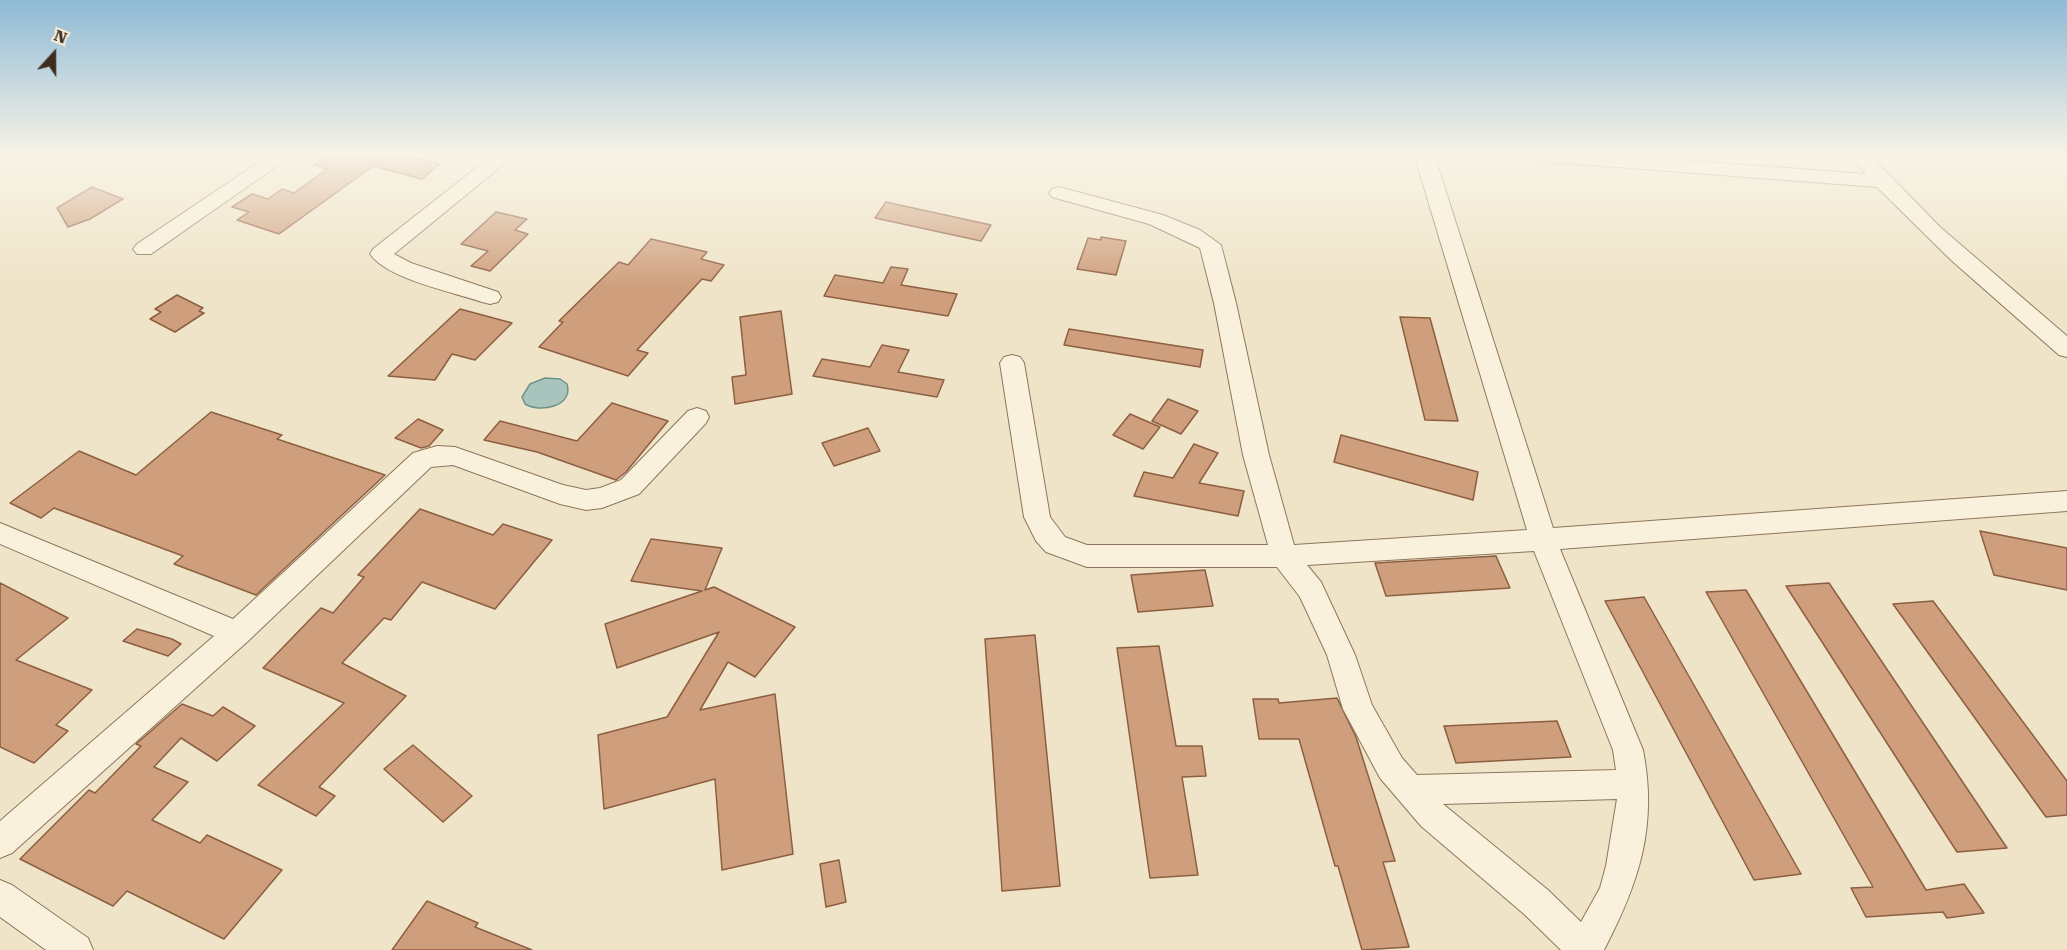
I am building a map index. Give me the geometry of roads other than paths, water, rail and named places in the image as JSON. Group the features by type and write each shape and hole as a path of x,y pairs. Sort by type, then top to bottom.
{"street":[{"path":"144,249 219,198"},
{"path":"451,198 381,254 390,262 403,268 490,297"},
{"path":"1080,198 1142,214 1196,236 1210,245 1225,303 1256,455 1284,556 1311,590 1341,655 1358,709 1391,768 1432,815 1536,902 1586,949 1615,894 1629,834 1634,784 1628,750 1566,601 1543,537 1438,198"},
{"path":"1898,198 1947,247 2067,349"},
{"path":"1012,363 1037,517 1043,533 1053,545 1066,552 1087,555 1284,556 1543,537 1724,528 2067,501"},
{"path":"0,842 237,633 422,460 437,455 455,456 560,494 585,500 602,498 630,488 697,417"},
{"path":"0,533 237,633"},
{"path":"1410,790 1634,784"},
{"path":"0,897 76,950"}],"water":[{"path":"545,378 560,379 567,384 568,392 565,398 560,403 546,408 531,407 525,404 522,397 530,384"}]}
